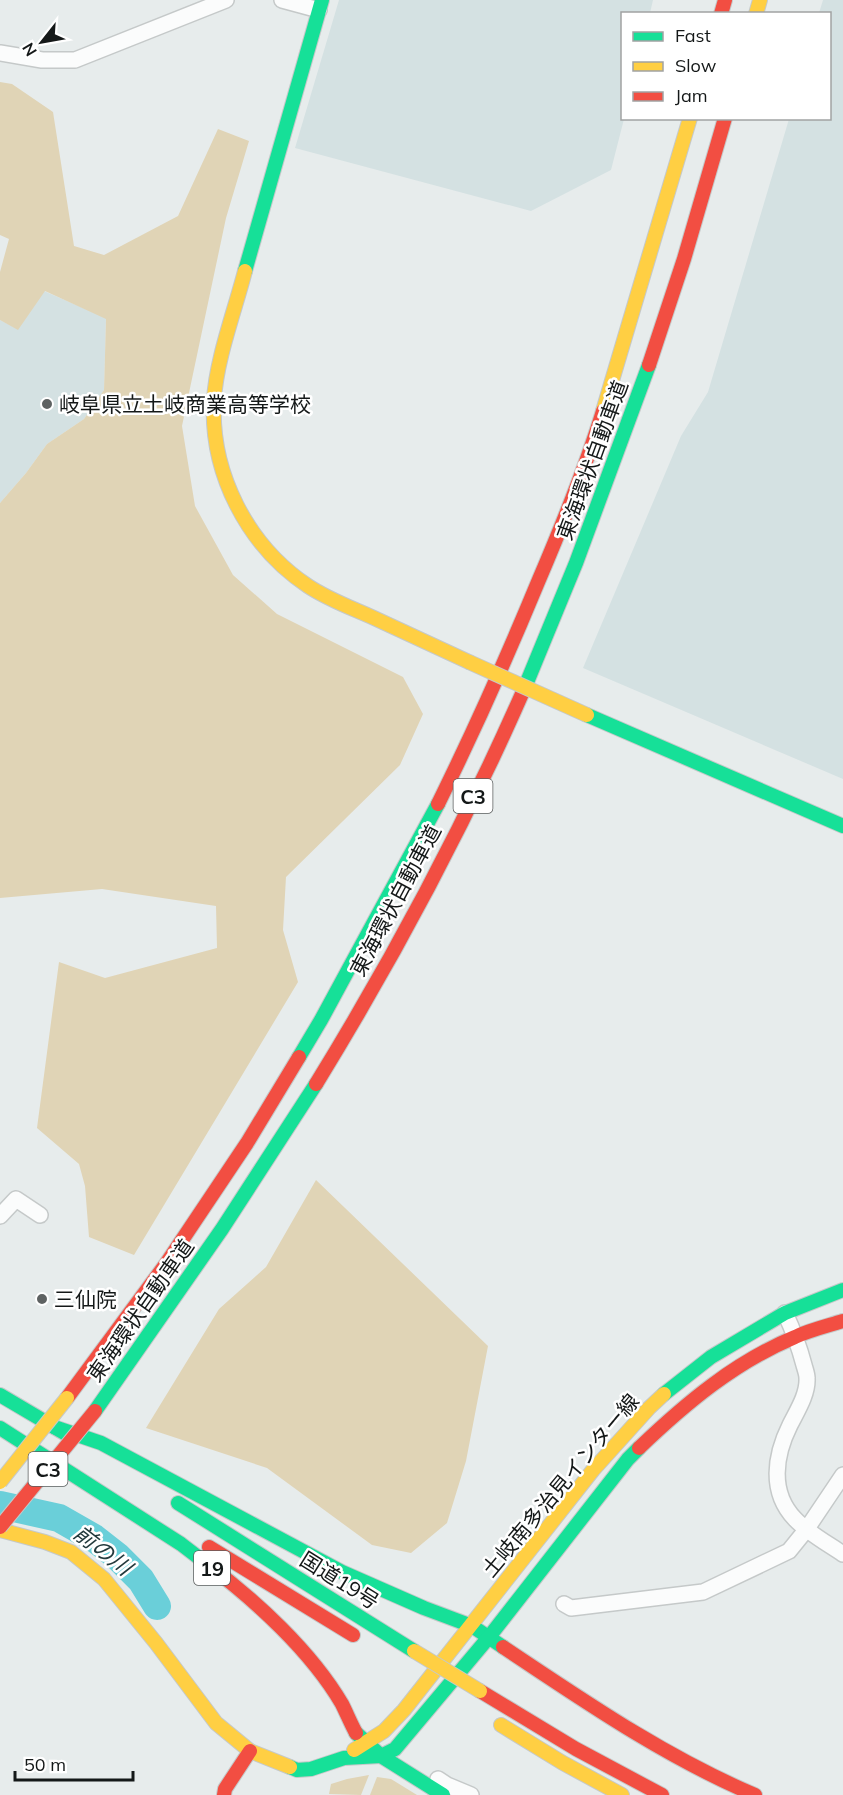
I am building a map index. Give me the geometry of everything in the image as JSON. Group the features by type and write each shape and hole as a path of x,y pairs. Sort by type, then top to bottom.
{"main road":[{"path":"320,5 218,371 214,402 219,458 226,485 241,516 257,540 279,564 329,598 587,715 843,826"},
{"name":"東海環状自動車道","path":"0,1482 67,1398 166,1264 247,1143 321,1020 426,828 465,749 525,616 595,436 689,120"},
{"name":"東海環状自動車道","path":"0,1528 95,1411 186,1284 267,1162 343,1039 454,837 553,620 596,514 678,277 724,120"},
{"name":"土岐南多治見インター線","path":"344,1758 384,1731 404,1710 593,1470 649,1408 711,1357 785,1313 843,1290"},
{"name":"土岐南多治見インター線","path":"388,1752 489,1636 628,1459 667,1421 730,1371 763,1352 796,1336 843,1321"},
{"path":"0,1395 135,1476"},
{"name":"国道19号","path":"0,1416 366,1642"},
{"path":"54,1427 100,1443 342,1572 472,1626 617,1723 719,1780 755,1795"},
{"name":"19","path":"0,1428 182,1545 240,1589 294,1642 319,1672 341,1703 357,1735 365,1743"},
{"name":"国道19号","path":"165,1495 414,1652 576,1749 662,1795"},
{"path":"0,1528 71,1552 104,1579 216,1723 250,1752 297,1770 310,1769 344,1758 388,1752 443,1795"},
{"path":"414,1672 460,1700"},
{"path":"488,1717 562,1763 622,1795"},
{"path":"224,1795 225,1789 250,1752"}],"street":[{"path":"0,53 42,60 75,60 226,0"},
{"path":"282,0 320,5"},
{"path":"0,1216 16,1199 40,1215"},
{"path":"785,1313 796,1336 807,1378 802,1399 782,1440 777,1463 778,1483 783,1500 793,1517 806,1530 843,1554"},
{"path":"564,1604 571,1608 703,1592 789,1551 843,1475"},
{"path":"365,1743 381,1743 388,1752 447,1785 471,1795"}],"shaded area":[{"path":"339,0 653,0 650,12 621,12 621,120 624,120 611,170 531,211 295,148"},
{"path":"823,0 843,0 843,779 583,668 681,436 708,392 789,120 831,120 831,12 819,12"},
{"path":"0,82 12,84 53,112 74,246 104,255 178,216 218,129 249,141 226,218 182,426 195,506 233,575 277,614 403,677 423,714 400,765 286,877 283,930 298,982 134,1255 89,1237 85,1186 79,1164 37,1128 59,962 105,978 217,948 216,906 102,889 0,898 0,503 47,444 84,419 104,390 106,319 45,291 18,330 0,320 0,272 9,239 0,235"},
{"name":"岐阜県立土岐商業高等学校","path":"44,291 106,318 104,390 84,419 47,444 0,503 0,320 18,329"},
{"path":"316,1180 488,1346 466,1461 447,1523 411,1553 372,1545 267,1468 146,1428 219,1309 266,1267"},
{"path":"369,1775 361,1795 329,1794 331,1784"},
{"path":"377,1777 391,1779 417,1795 370,1795"}],"waterway":[{"name":"前の川","path":"0,1505 59,1518 94,1538 117,1556 141,1580 157,1606"}],"traffic: fast":[{"path":"245,271 322,0"},
{"path":"525,687 576,563 649,365"},
{"path":"587,715 843,826"},
{"path":"299,1057 438,804"},
{"path":"95,1411 222,1229 316,1084"},
{"path":"664,1394 711,1357 785,1313 843,1290"},
{"path":"0,1395 66,1434"},
{"path":"54,1427 101,1443 342,1572 472,1626 503,1647"},
{"path":"0,1428 181,1544 207,1564"},
{"path":"290,1767 297,1770 311,1769 344,1758 381,1756 395,1749 489,1637 639,1448"},
{"path":"178,1503 414,1651"},
{"path":"356,1733 381,1756 443,1795"}],"traffic: slow":[{"path":"757,12 760,0"},
{"path":"603,411 689,120"},
{"path":"245,271 215,385 214,427 218,454 226,480 250,528 286,569 316,591 469,662"},
{"path":"469,662 587,715"},
{"path":"354,1750 384,1731 404,1710 593,1470 664,1394"},
{"path":"0,1482 67,1398"},
{"path":"0,1530 45,1542 71,1552 104,1579 216,1723 250,1751 290,1767"},
{"path":"414,1651 480,1691"},
{"path":"501,1725 563,1763 622,1795"}],"traffic: jam":[{"path":"722,12 725,0"},
{"path":"649,365 684,259 724,120"},
{"path":"438,804 490,694 547,561 581,476 603,411"},
{"path":"316,1084 401,939 478,789 525,687"},
{"path":"67,1398 166,1264 247,1143 299,1057"},
{"path":"639,1448 693,1400 732,1371 773,1347 813,1330 843,1321"},
{"path":"0,1527 95,1411"},
{"path":"209,1547 353,1635"},
{"path":"207,1564 263,1610 315,1665 342,1704 356,1733"},
{"path":"503,1647 657,1746 755,1795"},
{"path":"480,1691 576,1749 662,1795"},
{"path":"224,1795 225,1789 250,1751"}],"place":[{"name":"岐阜県立土岐商業高等学校","path":"47,404"},
{"name":"三仙院","path":"42,1299"}]}
